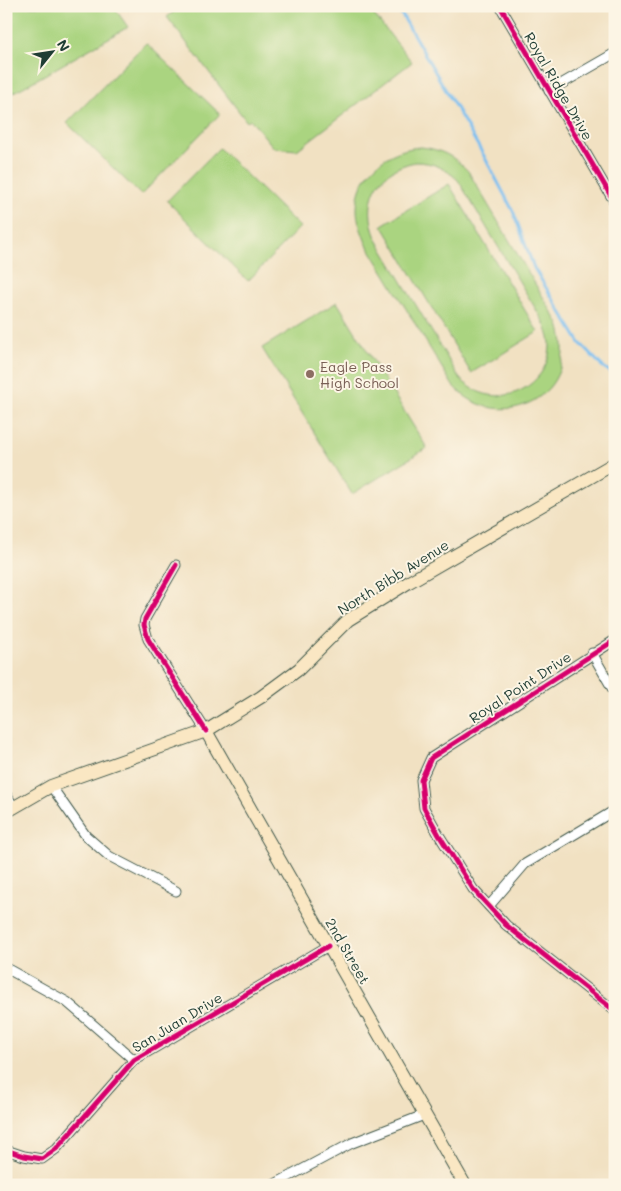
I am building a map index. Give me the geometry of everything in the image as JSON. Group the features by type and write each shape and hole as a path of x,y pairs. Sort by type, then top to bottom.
{"main road":[{"name":"North Bibb Avenue","path":"10,810 51,786 206,731 299,669 348,620 409,582 615,463"},
{"name":"2nd Street","path":"206,731 465,1185"}],"street":[{"name":"Royal Ridge Drive","path":"500,6 615,203"},
{"path":"549,91 615,53"},
{"path":"176,565 147,613 144,625 148,640 206,731"},
{"name":"Royal Point Drive","path":"489,906 473,889 424,808 421,780 431,758 615,640"},
{"path":"592,653 615,693"},
{"path":"51,786 86,836 110,856 176,891"},
{"path":"6,796 10,810"},
{"path":"615,810 525,864 489,906 506,925 615,1010"},
{"name":"San Juan Drive","path":"6,1150 42,1159 56,1149 134,1060 328,946"},
{"path":"6,968 67,1002 134,1060"},
{"path":"273,1185 352,1143 424,1115"}],"green space":[{"path":"6,6 113,6 128,27 6,97"},
{"path":"181,6 367,6 412,62 297,150 274,148 251,120 247,122 167,17"},
{"path":"146,43 220,114 141,195 67,123"},
{"path":"421,147 434,149 452,157 468,171 559,324 563,349 559,371 549,388 533,401 515,408 494,408 473,401 453,386 366,243 357,213 358,196 362,184 376,165 397,152","holes":["415,162 438,166 458,180 543,321 550,343 549,356 537,378 517,392 505,395 492,395 476,391 460,379 376,238 371,212 375,189 390,172"]},
{"path":"219,148 300,227 248,281 167,201"},
{"path":"449,184 538,332 471,373 382,225"},
{"path":"337,302 427,448 352,494 262,348"}],"waterway":[{"path":"394,6 402,15 484,156 513,211 534,268 580,343 602,366 615,375"}],"cycle path":[{"path":"500,6 615,203"},
{"path":"176,565 145,619 144,625 148,639 206,731"},
{"path":"615,640 431,758 421,780 424,808 473,889 506,925 615,1011"},
{"path":"6,1150 42,1159 56,1149 134,1060 328,946"}],"place":[{"name":"Eagle Pass High School","path":"310,374"}]}
